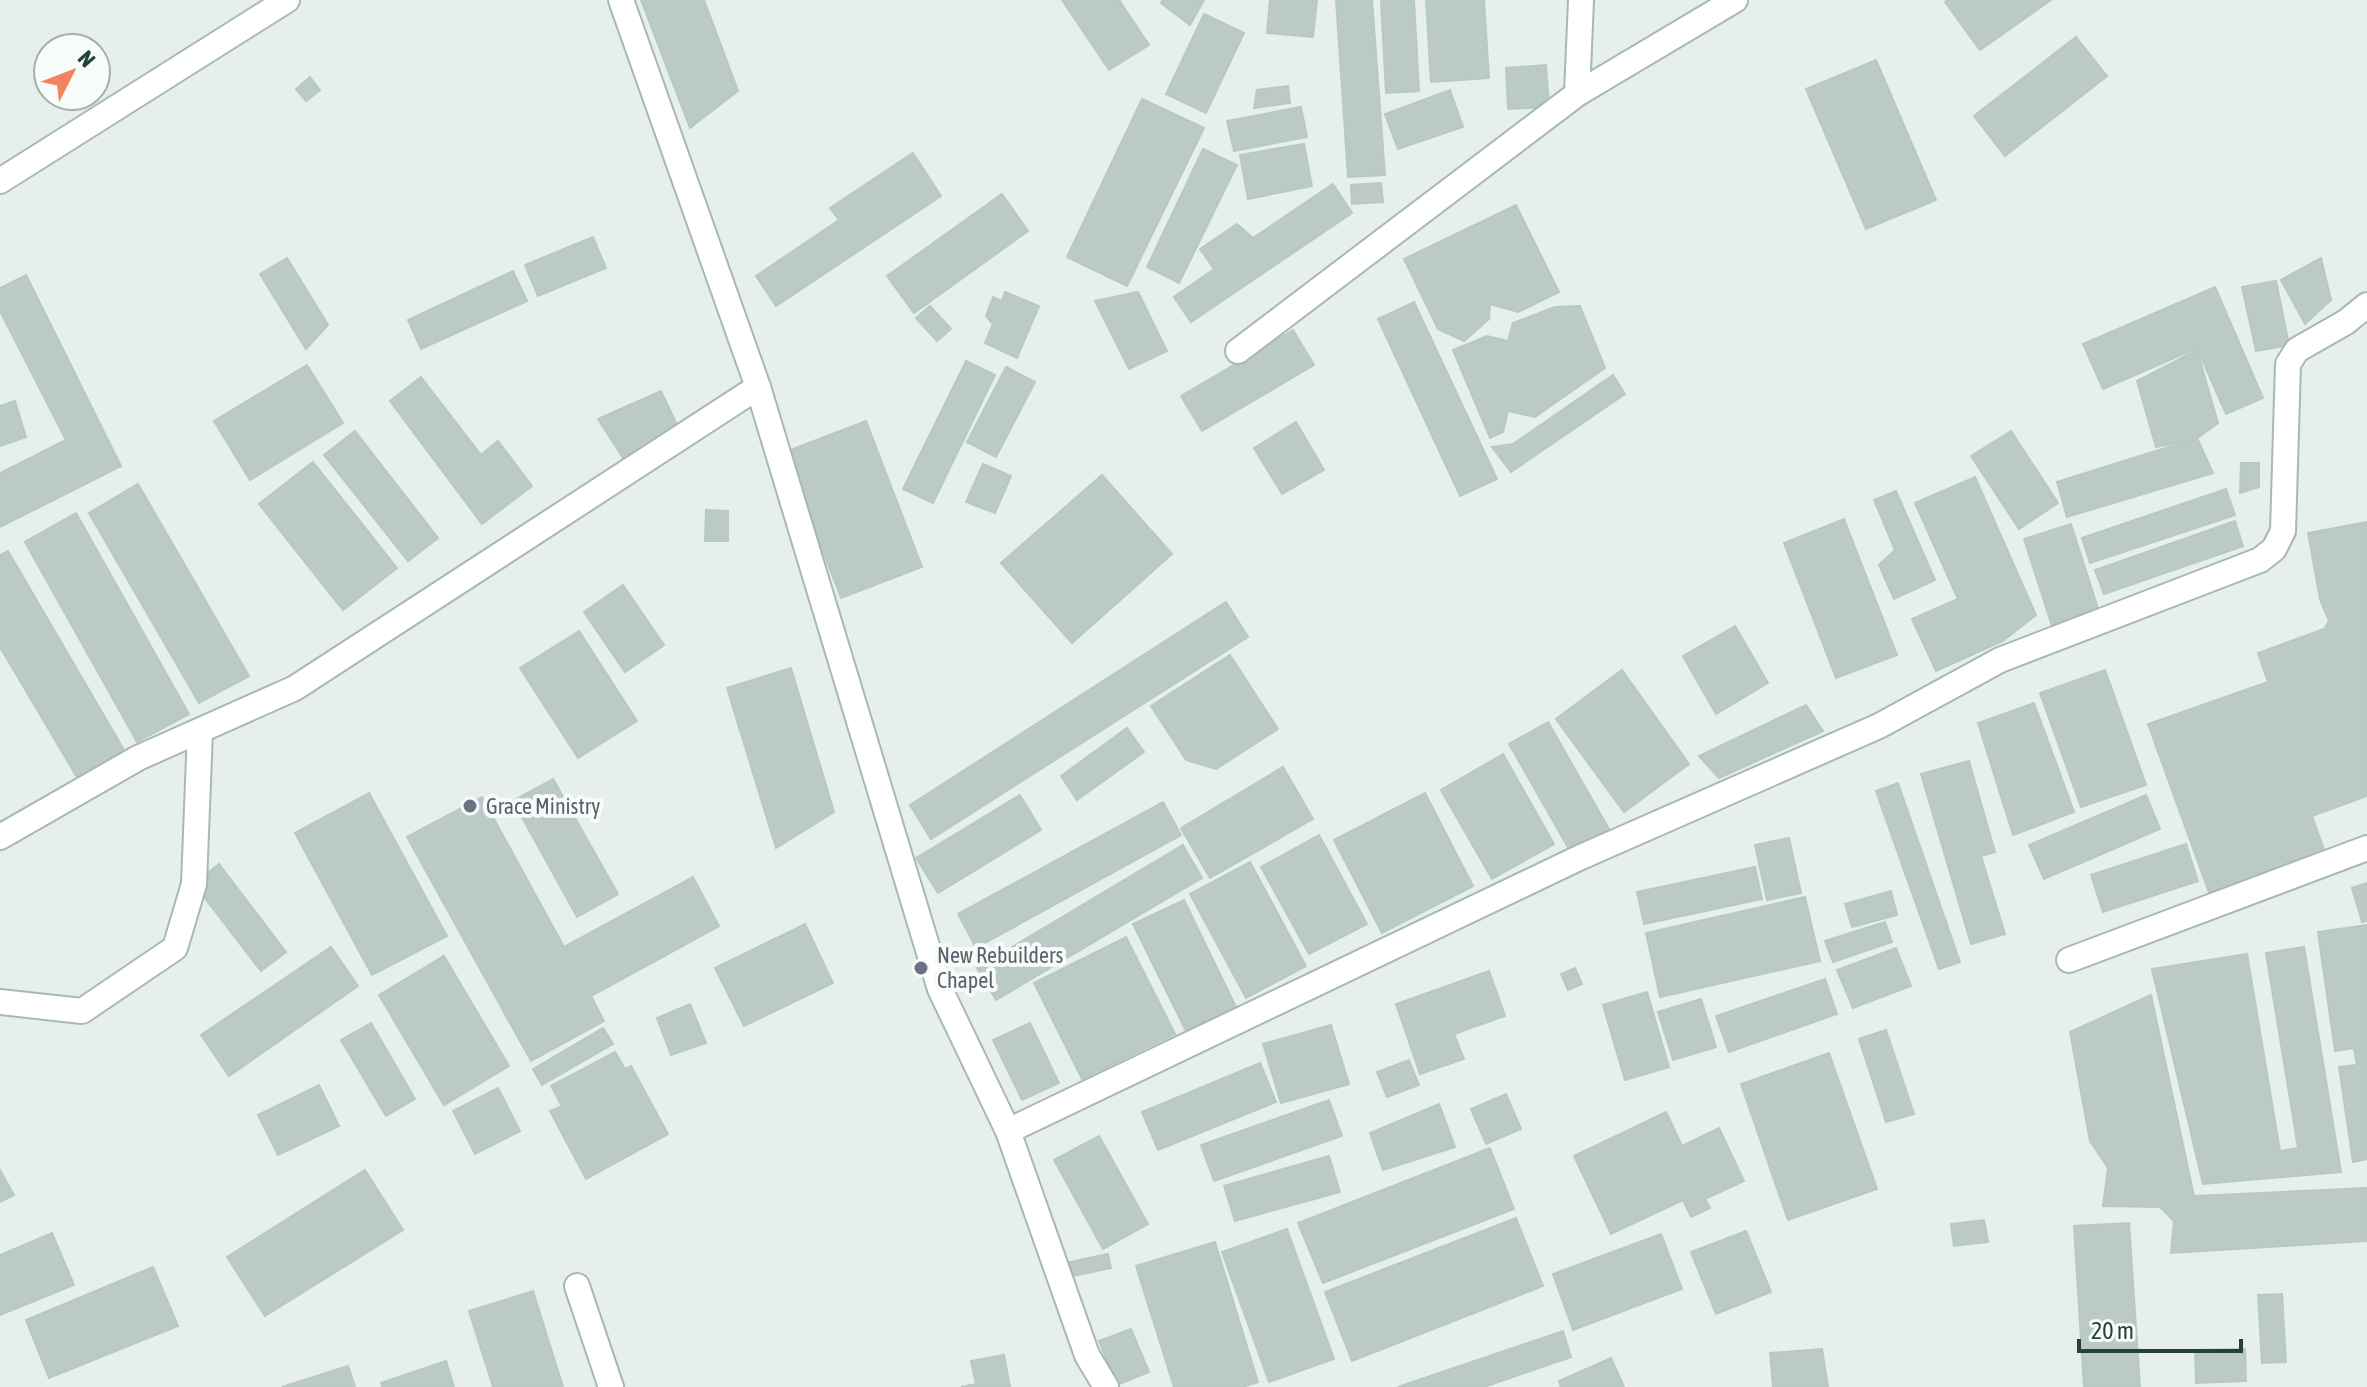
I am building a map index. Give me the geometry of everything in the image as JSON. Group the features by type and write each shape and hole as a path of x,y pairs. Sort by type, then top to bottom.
{"street":[{"path":"0,181 287,0"},
{"path":"621,0 758,387 940,989 1008,1131 1087,1355 1106,1387"},
{"path":"1577,94 1581,0"},
{"path":"1238,351 1577,94 1735,0"},
{"path":"1008,1131 1581,857 1879,726 2000,660 2260,560 2274,549 2283,531 2288,364 2297,350 2346,322 2367,305"},
{"path":"0,837 138,758 295,688 758,387"},
{"path":"0,1002 82,1011 175,948 194,884 200,731"},
{"path":"2069,960 2367,848"},
{"path":"577,1286 611,1387"}],"building":[{"path":"641,0 704,0 738,91 690,128"},
{"path":"1062,0 1119,0 1149,45 1109,70"},
{"path":"1163,0 1204,0 1190,25 1161,3"},
{"path":"1270,0 1317,0 1313,37 1267,33"},
{"path":"1336,0 1372,0 1385,175 1348,177"},
{"path":"1381,0 1414,0 1419,91 1386,93"},
{"path":"1426,0 1484,0 1489,78 1431,82"},
{"path":"2051,0 1980,50 1945,2"},
{"path":"1204,14 1244,33 1206,113 1166,94"},
{"path":"2076,37 2107,76 2005,156 1974,116"},
{"path":"1876,60 1936,200 1866,229 1806,89"},
{"path":"1546,65 1549,107 1508,109 1506,68"},
{"path":"310,77 320,90 306,101 296,89"},
{"path":"1288,86 1290,103 1254,108 1257,90"},
{"path":"1450,90 1463,127 1398,149 1385,114"},
{"path":"1142,99 1204,128 1127,286 1067,257"},
{"path":"1301,107 1307,137 1234,151 1227,121"},
{"path":"1304,144 1312,186 1248,199 1240,155"},
{"path":"1203,149 1237,165 1179,283 1147,267"},
{"path":"913,153 941,196 776,306 756,276 839,220 830,208"},
{"path":"1381,183 1383,202 1352,204 1351,185"},
{"path":"1333,184 1352,213 1191,322 1174,297 1214,269 1200,249 1237,224 1253,238"},
{"path":"1002,194 1028,231 914,313 887,276"},
{"path":"1516,205 1559,292 1518,312 1490,304 1489,319 1464,341 1438,329 1404,259"},
{"path":"593,237 606,268 538,296 525,265"},
{"path":"287,258 328,325 306,349 260,274"},
{"path":"2321,258 2331,300 2305,324 2281,280"},
{"path":"513,271 527,301 421,349 408,320"},
{"path":"26,275 121,466 0,527 0,473 66,440 0,311 0,288"},
{"path":"2276,281 2289,345 2256,351 2242,287"},
{"path":"2215,287 2263,398 2226,414 2197,348 2103,389 2083,344"},
{"path":"1005,292 1039,306 1017,358 985,343 993,324 986,316 993,297 1002,301"},
{"path":"1138,292 1167,351 1129,369 1095,301"},
{"path":"1414,302 1497,479 1460,496 1378,319"},
{"path":"930,306 951,329 937,341 916,318"},
{"path":"1580,306 1605,368 1535,417 1508,411 1503,432 1490,438 1453,350 1487,336 1508,341 1513,323 1555,307"},
{"path":"1293,330 1314,365 1202,431 1181,396"},
{"path":"2197,350 2218,423 2197,438 2156,447 2137,381"},
{"path":"966,361 995,375 933,503 903,489"},
{"path":"307,365 343,423 250,480 214,421"},
{"path":"1006,367 1035,382 996,457 967,442"},
{"path":"1613,375 1625,394 1511,472 1492,447 1513,444"},
{"path":"421,377 481,455 498,441 532,486 482,524 390,401"},
{"path":"661,391 678,427 623,458 598,419"},
{"path":"15,401 26,437 0,446 0,406"},
{"path":"866,421 922,567 841,598 785,452"},
{"path":"1296,422 1324,470 1282,494 1254,448"},
{"path":"355,431 438,538 408,561 324,455"},
{"path":"2011,431 2058,503 2019,529 1971,456"},
{"path":"2197,438 2213,473 2067,517 2057,482"},
{"path":"313,462 397,568 343,610 259,504"},
{"path":"2241,463 2259,463 2259,487 2240,493"},
{"path":"983,464 1011,476 995,513 966,502"},
{"path":"1102,475 1172,554 1072,643 1001,563"},
{"path":"1975,477 2036,615 2003,641 1936,671 1912,619 1958,599 1915,503"},
{"path":"138,484 249,676 199,703 89,513"},
{"path":"2226,489 2235,515 2090,563 2082,538"},
{"path":"1896,491 1935,580 1894,599 1879,565 1895,550 1874,500"},
{"path":"706,510 728,511 728,541 705,541"},
{"path":"76,513 189,714 137,742 25,542"},
{"path":"1844,519 1897,655 1836,678 1784,543"},
{"path":"2235,521 2243,546 2104,594 2095,570"},
{"path":"2367,522 2367,796 2312,816 2327,858 2211,898 2148,724 2268,682 2258,653 2324,629 2329,621 2320,599 2308,533"},
{"path":"2071,524 2100,615 2053,629 2024,539"},
{"path":"8,551 128,757 81,784 0,647 0,555"},
{"path":"623,585 664,645 625,672 584,612"},
{"path":"1226,602 1248,637 931,839 910,805"},
{"path":"1735,626 1768,683 1716,714 1683,656"},
{"path":"579,631 637,721 578,758 520,668"},
{"path":"1230,655 1278,729 1216,769 1186,760 1151,706"},
{"path":"791,668 834,812 776,848 727,688"},
{"path":"1622,670 1689,764 1624,812 1556,719"},
{"path":"2105,670 2146,785 2081,807 2040,693"},
{"path":"2034,703 2074,812 2013,835 1978,723"},
{"path":"1806,705 1823,731 1719,778 1699,756"},
{"path":"1548,722 1609,829 1570,851 1509,744"},
{"path":"1127,728 1144,752 1077,800 1061,776"},
{"path":"1503,754 1554,844 1492,879 1441,790"},
{"path":"1969,761 1995,852 1981,856 2005,934 1971,944 1921,774"},
{"path":"1283,767 1313,819 1210,878 1181,828"},
{"path":"553,779 618,894 577,917 513,801"},
{"path":"1898,783 1960,962 1939,969 1876,791"},
{"path":"369,793 447,936 372,975 295,833"},
{"path":"1425,793 1473,886 1382,933 1334,840"},
{"path":"1020,795 1041,830 938,893 916,858"},
{"path":"2146,795 2160,829 2044,879 2029,845"},
{"path":"482,797 564,947 693,877 719,926 591,996 604,1021 531,1061 407,837"},
{"path":"1163,802 1181,835 976,948 958,914"},
{"path":"1319,835 1367,924 1309,954 1261,867"},
{"path":"1789,838 1801,893 1767,900 1755,845"},
{"path":"2186,844 2198,881 2103,912 2091,875"},
{"path":"1183,845 1202,878 996,1000 977,968"},
{"path":"1250,862 1306,966 1246,998 1190,894"},
{"path":"219,864 286,952 261,971 194,884"},
{"path":"1755,867 1762,899 1644,924 1637,892"},
{"path":"2367,883 2367,921 2362,922 2352,888"},
{"path":"1891,891 1897,915 1852,927 1845,904"},
{"path":"1805,897 1820,961 1660,997 1646,933"},
{"path":"1184,900 1236,1007 1186,1031 1133,924"},
{"path":"1885,922 1892,942 1833,962 1825,941"},
{"path":"805,924 833,983 744,1026 715,968"},
{"path":"2367,925 2367,1159 2353,1162 2339,1067 2357,1065 2354,1048 2335,1051 2318,932"},
{"path":"1126,937 1175,1034 1082,1079 1034,983"},
{"path":"331,947 358,986 229,1076 201,1035"},
{"path":"2304,947 2341,1172 2203,1184 2152,969 2247,954 2280,1151 2298,1148 2266,953"},
{"path":"1896,948 1911,986 1853,1008 1837,970"},
{"path":"444,956 509,1066 444,1105 379,995"},
{"path":"1575,968 1582,984 1568,990 1561,974"},
{"path":"1489,971 1505,1016 1454,1034 1464,1059 1420,1074 1396,1004"},
{"path":"1825,979 1837,1014 1729,1052 1716,1016"},
{"path":"1647,992 1669,1067 1625,1080 1603,1005"},
{"path":"2151,995 2194,1196 2367,1188 2367,1241 2171,1253 2174,1221 2160,1207 2103,1206 2108,1168 2090,1141 2070,1032"},
{"path":"1701,999 1716,1047 1673,1060 1658,1012"},
{"path":"690,1004 706,1043 671,1055 657,1018"},
{"path":"371,1023 415,1099 386,1116 341,1040"},
{"path":"1030,1023 1059,1083 1022,1100 993,1040"},
{"path":"1331,1025 1349,1084 1281,1103 1263,1044"},
{"path":"603,1028 613,1044 542,1085 533,1069"},
{"path":"1886,1030 1914,1114 1886,1122 1859,1039"},
{"path":"615,1052 625,1069 631,1066 668,1134 586,1179 550,1111 562,1106 551,1086"},
{"path":"1829,1053 1877,1189 1788,1220 1741,1084"},
{"path":"1409,1060 1419,1085 1387,1097 1377,1072"},
{"path":"1260,1063 1276,1102 1158,1150 1142,1112"},
{"path":"319,1085 339,1126 278,1155 258,1115"},
{"path":"498,1088 520,1131 475,1154 453,1111"},
{"path":"1506,1094 1521,1129 1486,1144 1471,1109"},
{"path":"1329,1100 1342,1136 1214,1181 1201,1145"},
{"path":"1439,1104 1455,1147 1383,1170 1370,1133"},
{"path":"1666,1112 1682,1146 1719,1128 1744,1181 1705,1199 1710,1208 1691,1217 1683,1200 1611,1234 1574,1156"},
{"path":"1099,1136 1148,1224 1103,1249 1054,1160"},
{"path":"1490,1148 1514,1209 1323,1283 1298,1223"},
{"path":"1329,1156 1340,1192 1235,1221 1224,1186"},
{"path":"0,1170 14,1195 0,1202"},
{"path":"365,1170 403,1230 265,1316 227,1257"},
{"path":"1516,1218 1543,1286 1352,1361 1325,1292"},
{"path":"1984,1220 1988,1242 1954,1246 1951,1224"},
{"path":"2129,1223 2140,1387 2084,1387 2074,1226"},
{"path":"1287,1229 1334,1359 1269,1382 1222,1252"},
{"path":"1746,1231 1771,1292 1716,1314 1691,1252"},
{"path":"52,1233 74,1285 0,1315 0,1255"},
{"path":"1661,1234 1682,1289 1573,1330 1553,1274"},
{"path":"1215,1242 1258,1382 1243,1387 1174,1387 1136,1266"},
{"path":"1108,1254 1111,1268 1073,1276 1070,1262"},
{"path":"153,1267 178,1326 49,1378 26,1320"},
{"path":"533,1291 563,1387 493,1387 469,1311"},
{"path":"2282,1294 2286,1362 2262,1363 2258,1295"},
{"path":"1131,1329 1149,1372 1117,1385 1099,1341"},
{"path":"1563,1331 1571,1357 1484,1387 1398,1387"},
{"path":"1822,1349 1828,1387 1773,1387 1770,1353"},
{"path":"2245,1349 2246,1381 2196,1383 2195,1350"},
{"path":"1004,1355 1010,1387 961,1387 976,1384 971,1361"},
{"path":"1611,1358 1624,1387 1561,1387 1559,1381"},
{"path":"446,1361 454,1387 382,1387 381,1383"},
{"path":"348,1366 355,1387 282,1387"}],"place":[{"name":"Grace Ministry","path":"470,806"},
{"name":"New Rebuilders Chapel","path":"921,968"}]}
